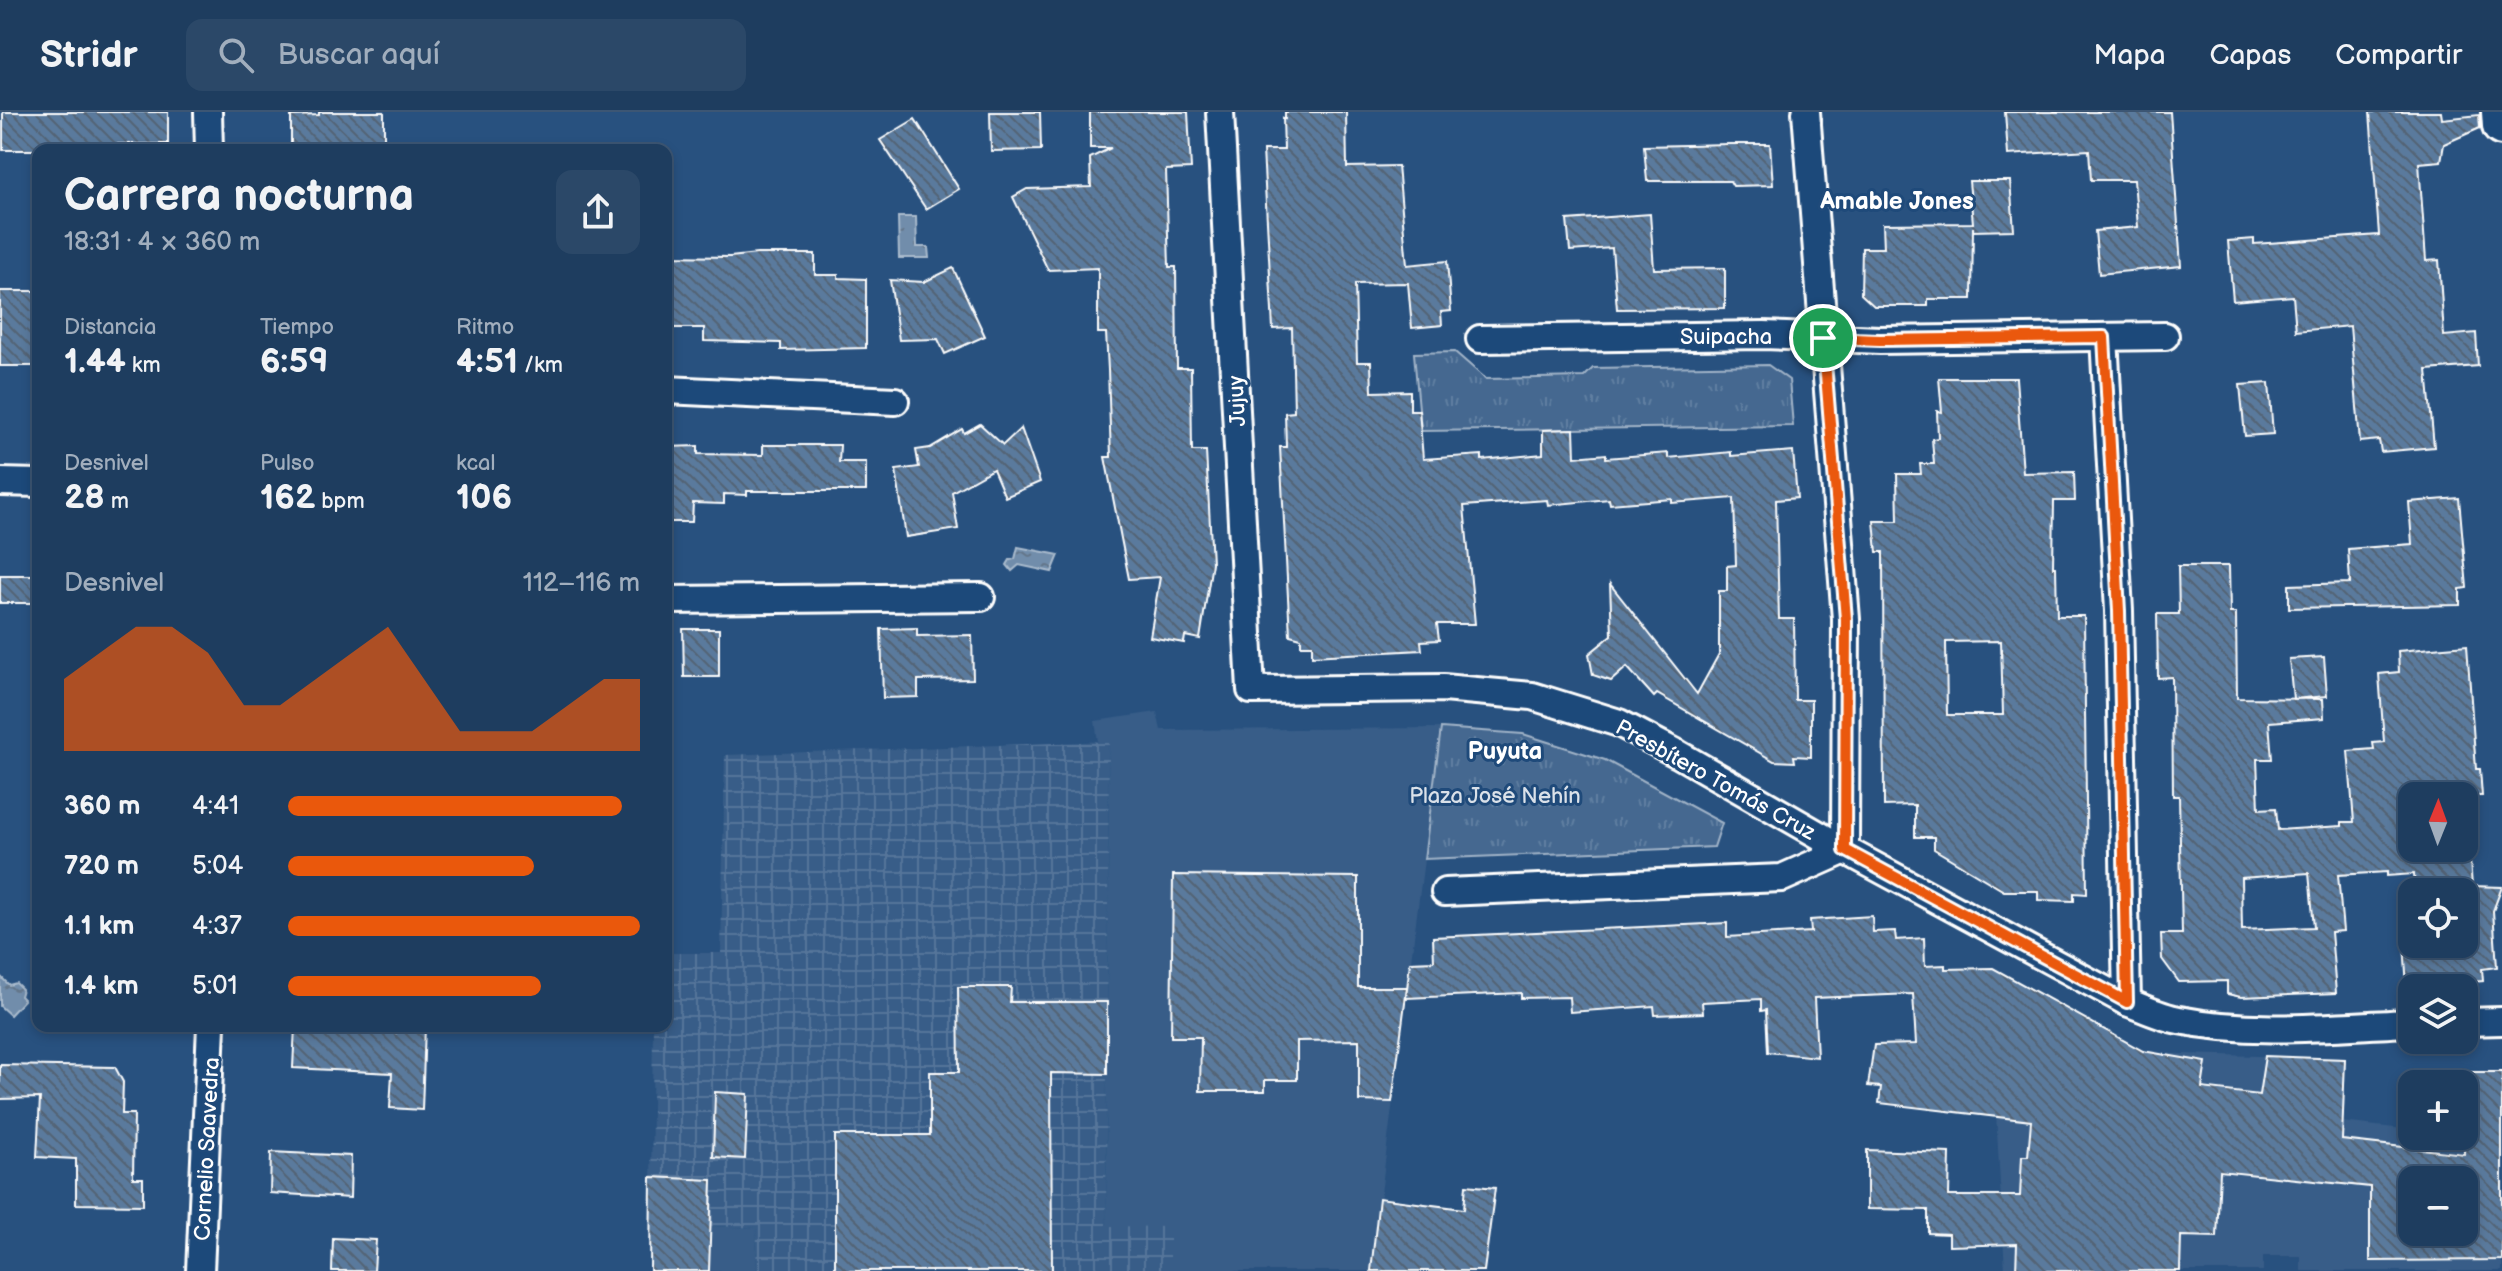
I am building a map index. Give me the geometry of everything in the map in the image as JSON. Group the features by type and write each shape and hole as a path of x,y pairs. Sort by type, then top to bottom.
{"main road":[{"path":"2501,112 2502,126"}],"street":[{"path":"208,112 209,144"},
{"name":"Jujuy","path":"1220,112 1251,690"},
{"path":"1806,112 1846,619 1845,850"},
{"name":"Suipacha","path":"1480,339 1764,335 1880,340 2165,336"},
{"path":"2104,337 2119,611 2127,1002"},
{"path":"672,390 895,401"},
{"path":"0,482 32,483"},
{"path":"672,600 981,597"},
{"name":"Presbítero Tomás Cruz","path":"1251,690 1443,688 1532,696 1619,723 1845,850 2127,1002 2177,1020 2225,1026 2280,1028 2398,1024"},
{"name":"Presbítero Tomás Cruz","path":"1445,892 1782,878 1845,850"},
{"path":"2478,1022 2502,1021"},
{"name":"Cornelio Saavedra","path":"200,1271 211,1032"}],"shaded area":[{"path":"1157,712 1161,730 1441,728 1371,1271 1170,1271 1170,1227 1106,1227 1109,742 1098,742 1095,721"},
{"path":"1109,741 1106,1226 1170,1227 1170,1271 756,1271 757,1228 711,1226 709,1271 650,1271 653,1032 672,1032 672,953 721,953 725,755"},
{"path":"2145,1053 2299,1057 2308,1118 2398,1128 2398,1150 2478,1150 2478,1137 2502,1140 2502,1271 2301,1271 2301,1256 2263,1256 2263,1271 2005,1271 1994,1079"},
{"path":"710,1226 757,1228 756,1271 709,1271"}],"green space":[{"path":"1455,352 1486,379 1584,377 1593,368 1768,365 1789,380 1793,426 1421,431 1414,353"},
{"name":"Plaza José Nehín","path":"1441,728 1523,734 1605,760 1722,823 1714,847 1424,859"}],"water":[{"path":"898,217 916,217 917,247 928,247 929,258 899,258"},
{"path":"1018,547 1059,555 1052,572 1019,565 1012,571 1007,565 1015,559"},
{"path":"0,976 9,985 16,983 22,989 20,996 24,1000 10,1015 0,1006"}],"building":[{"path":"3,112 168,112 168,144 32,144 32,150 3,150"},
{"path":"319,112 384,112 384,144 291,144 291,116 319,115"},
{"path":"990,112 1040,112 1041,150 991,151"},
{"path":"1090,112 1188,112 1191,169 1166,170 1169,267 1176,267 1177,368 1191,368 1192,451 1206,451 1212,563 1200,639 1185,636 1184,643 1150,637 1160,577 1129,579 1105,457 1111,457 1108,370 1106,333 1098,333 1098,268 1048,270 1013,197 1027,189 1091,187 1090,158 1111,148 1090,148"},
{"path":"1285,112 1346,112 1347,167 1398,166 1407,265 1447,261 1451,311 1441,312 1442,325 1412,328 1408,283 1355,284 1357,362 1371,362 1372,392 1410,391 1410,410 1419,410 1423,459 1482,455 1482,460 1543,454 1543,430 1574,429 1575,457 1668,453 1668,458 1731,452 1731,456 1793,451 1797,498 1776,500 1779,619 1794,619 1795,700 1811,700 1811,757 1794,756 1795,762 1774,761 1657,694 1654,697 1627,667 1611,681 1593,675 1589,654 1612,635 1610,584 1697,694 1719,654 1719,591 1727,591 1727,566 1736,565 1734,498 1610,504 1609,499 1548,505 1547,500 1464,506 1475,624 1437,624 1439,640 1421,641 1422,650 1312,656 1312,645 1301,645 1301,638 1290,635 1280,447 1286,447 1285,413 1294,412 1292,328 1273,329 1263,150 1284,150"},
{"path":"2005,112 2170,112 2181,266 2099,274 2095,231 2138,227 2134,180 2091,180 2089,150 2008,155"},
{"path":"2370,112 2441,112 2442,119 2479,115 2480,128 2444,144 2441,161 2419,163 2426,261 2439,260 2444,336 2476,333 2478,366 2427,370 2434,447 2381,452 2379,440 2360,442 2350,326 2296,331 2293,296 2233,301 2228,241 2254,239 2254,244 2379,235"},
{"path":"915,119 959,189 926,209 880,140"},
{"path":"1770,144 1773,185 1733,186 1730,181 1647,181 1644,146"},
{"path":"1969,181 2010,181 2014,230 1973,231 1973,227 1972,299 1928,299 1928,306 1874,306 1861,294 1862,248 1884,248 1883,224 1973,223"},
{"path":"1650,214 1654,269 1725,268 1725,308 1617,309 1612,248 1570,251 1567,220"},
{"path":"815,254 815,275 866,279 866,348 781,350 781,343 704,341 704,328 672,328 672,256"},
{"path":"953,268 985,336 945,354 938,339 899,340 890,280 924,282"},
{"path":"0,291 32,291 32,366 0,366"},
{"path":"1939,378 2016,378 2023,473 2074,472 2075,501 2054,501 2053,567 2056,567 2057,616 2084,616 2087,894 2074,893 2074,901 2038,900 2038,891 2004,891 1934,849 1934,837 1915,837 1915,805 1884,806 1883,552 1877,552 1874,521 1898,521 1897,474 1921,474 1920,464 1934,464 1932,439 1938,438 1937,411 1942,412","holes":["2001,641 2003,715 1947,715 1946,642"]},
{"path":"2269,383 2273,434 2245,436 2240,385"},
{"path":"980,424 1003,445 1021,428 1040,482 1005,497 993,469 952,492 958,529 906,537 896,470 919,467 916,450 930,448 962,429 964,433"},
{"path":"763,445 840,445 839,462 866,462 866,491 747,491 747,495 724,494 724,504 693,503 692,522 672,522 672,447 698,446 698,454 763,455"},
{"path":"2459,498 2467,588 2460,589 2460,605 2289,608 2289,585 2350,583 2348,549 2412,544 2409,502"},
{"path":"2178,566 2229,566 2230,613 2236,613 2237,698 2323,699 2324,718 2269,722 2272,759 2257,759 2259,809 2276,808 2278,830 2342,826 2342,822 2354,822 2348,751 2374,749 2373,743 2384,742 2379,674 2399,672 2398,651 2467,645 2476,769 2480,769 2482,796 2478,796 2478,782 2398,782 2398,862 2470,862 2471,878 2414,878 2414,874 2387,876 2387,872 2338,875 2343,931 2331,932 2336,993 2241,997 2227,994 2227,981 2179,982 2162,959 2161,934 2182,934 2179,796 2173,796 2172,677 2158,678 2157,614 2179,614","holes":["2309,873 2314,927 2242,930 2241,878"]},
{"path":"0,575 32,575 32,603 0,603"},
{"path":"917,628 917,636 972,635 973,679 918,680 918,697 883,698 881,629"},
{"path":"683,629 719,629 719,677 684,677"},
{"path":"2324,657 2327,696 2293,699 2289,659"},
{"path":"1173,875 1358,877 1358,987 1407,987 1392,1102 1359,1101 1359,1040 1297,1041 1297,1080 1265,1080 1265,1091 1200,1091 1201,1037 1171,1037"},
{"path":"2478,886 2502,887 2493,911 2497,967 2482,969 2483,981 2478,981 2478,974 2406,974 2405,958 2478,958"},
{"path":"1872,916 1873,932 1895,931 1896,940 1924,938 1925,966 1945,965 1945,969 1993,968 2143,1051 2206,1062 2202,1088 2259,1095 2265,1056 2345,1059 2342,1140 2398,1146 2398,1150 2464,1154 2464,1150 2478,1150 2478,1072 2502,1072 2502,1260 2370,1261 2370,1187 2220,1171 2217,1237 2181,1236 2180,1271 2016,1271 2017,1244 1949,1246 1949,1234 1928,1233 1928,1210 1867,1209 1867,1150 1950,1153 1949,1196 2020,1196 2022,1156 2028,1156 2031,1121 1879,1103 1881,1087 1868,1086 1874,1045 1916,1044 1913,994 1814,998 1817,1057 1768,1052 1766,1010 1761,1011 1761,999 1702,1002 1703,1013 1655,1015 1654,1006 1570,1012 1569,997 1521,998 1521,993 1406,998 1410,962 1434,961 1433,937 1727,923 1727,937 1811,932 1810,920"},
{"path":"958,987 1011,987 1010,1002 1107,1002 1107,1074 1051,1073 1052,1271 835,1271 835,1135 930,1135 930,1072 959,1072"},
{"path":"295,1032 425,1032 422,1110 390,1108 392,1073 293,1068"},
{"path":"0,1065 115,1067 123,1082 122,1114 134,1114 133,1178 143,1178 143,1205 76,1204 76,1159 37,1157 40,1098 0,1099"},
{"path":"715,1092 748,1094 745,1159 713,1157"},
{"path":"271,1152 351,1156 350,1198 270,1193"},
{"path":"651,1177 712,1180 709,1271 650,1271"},
{"path":"1466,1185 1495,1188 1484,1271 1371,1271 1379,1198 1464,1209"},
{"path":"333,1238 376,1240 374,1271 332,1271"}],"district":[{"name":"Amable Jones","path":"1897,201"},
{"name":"Puyuta","path":"1505,751"}],"route":[{"path":"2104,337 2119,611 2127,1002 1845,850 1846,619 1823,338 2104,337"}]}
